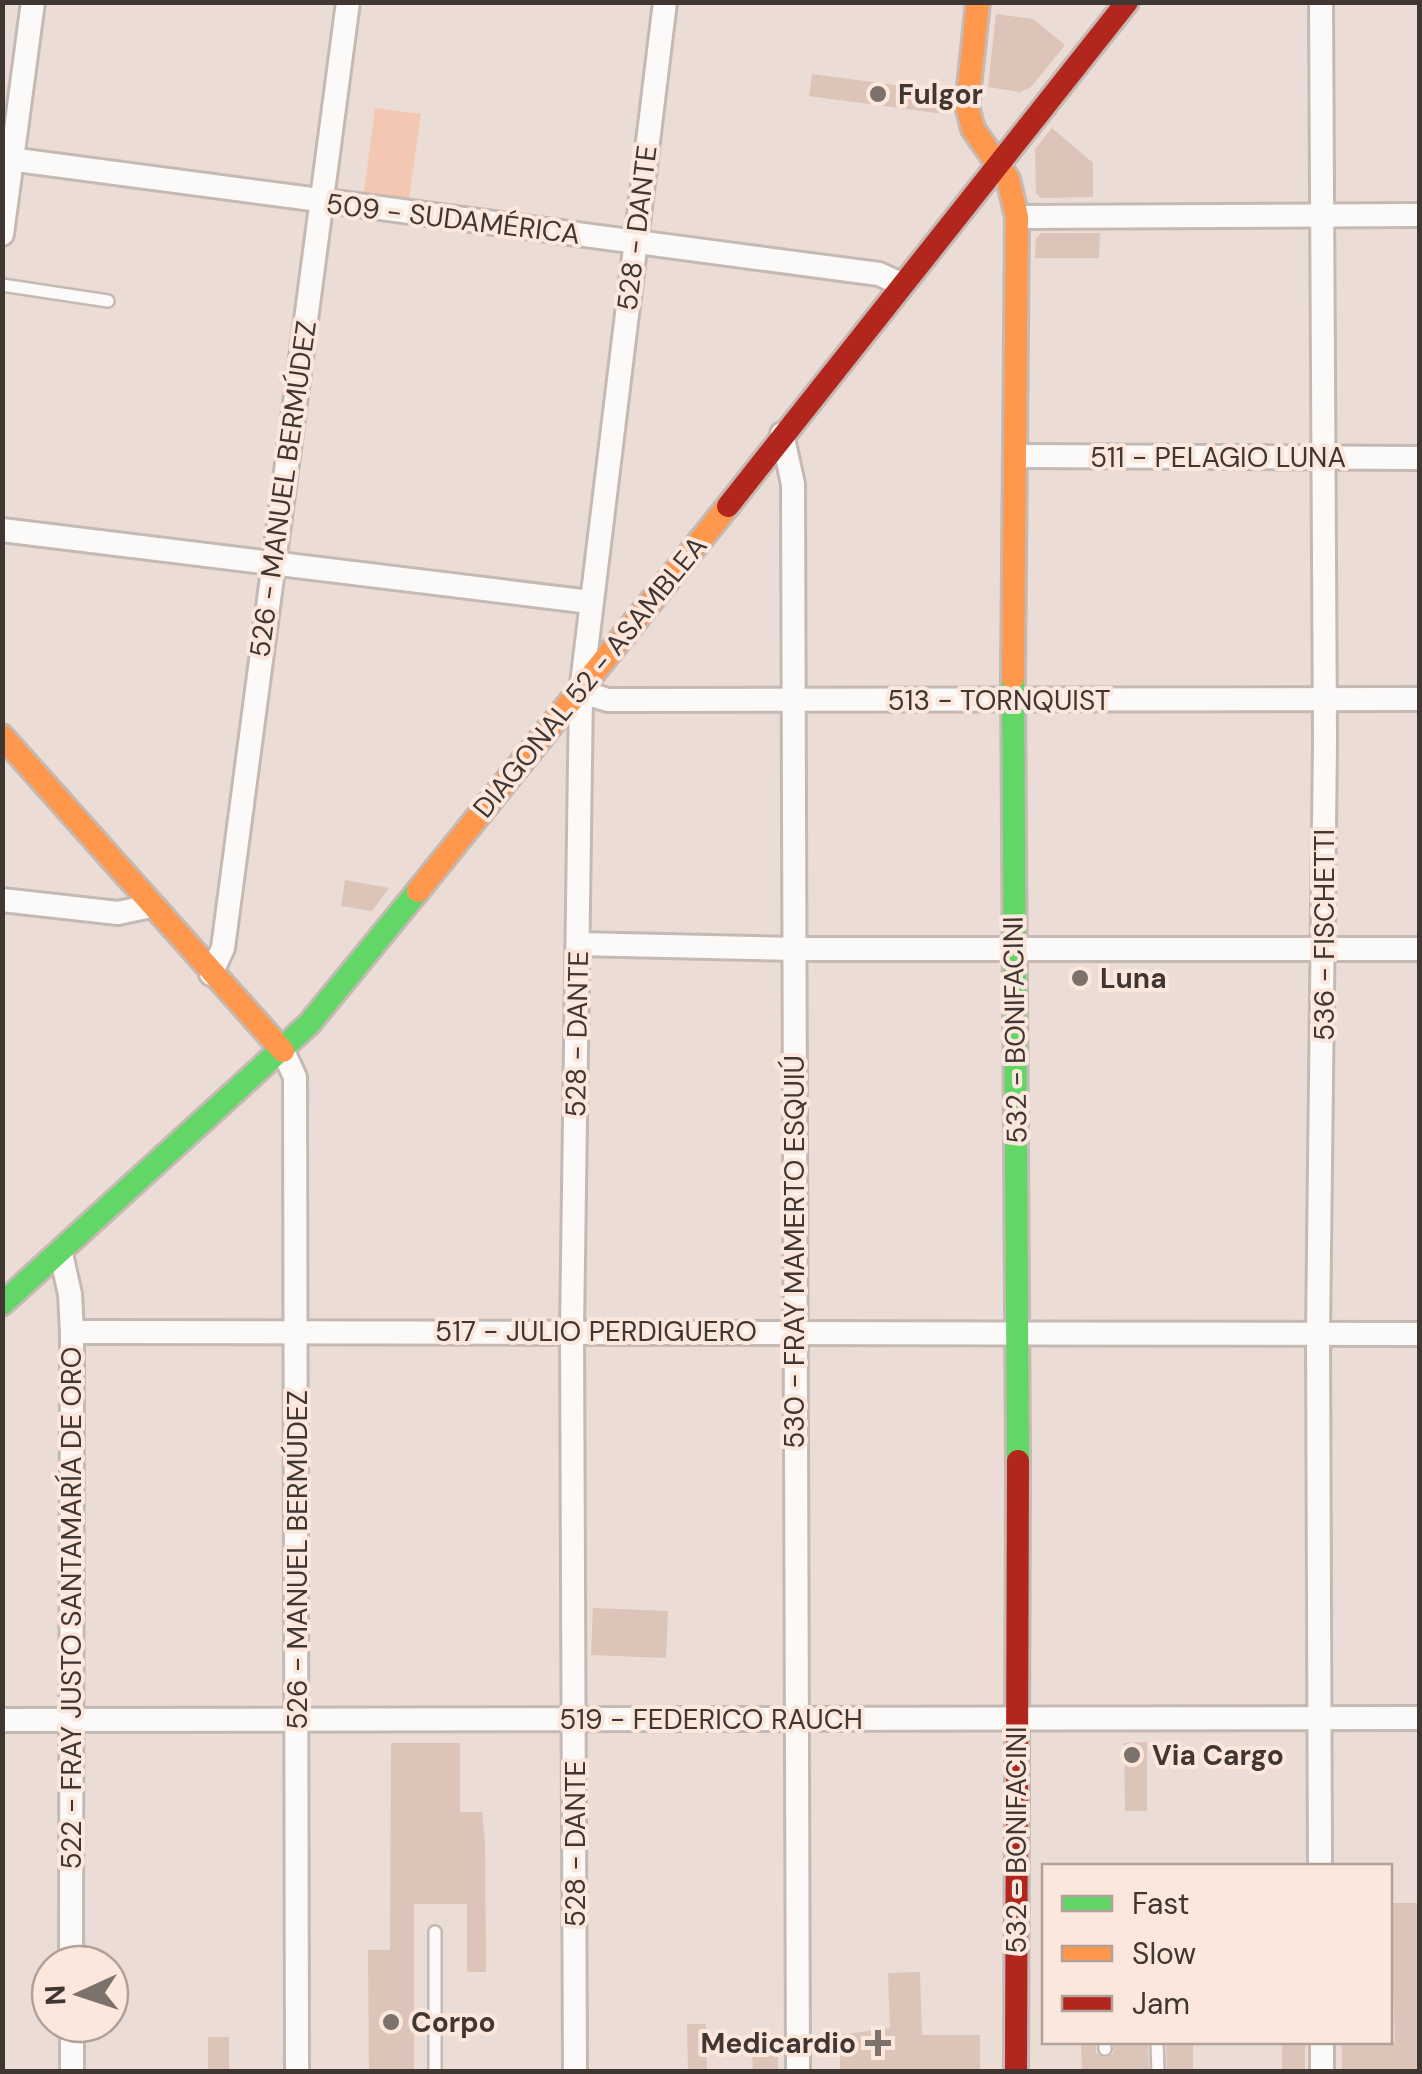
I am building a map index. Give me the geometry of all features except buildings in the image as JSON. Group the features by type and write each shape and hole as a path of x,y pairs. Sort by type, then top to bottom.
{"street":[{"path":"2,234 7,158 32,2"},
{"name":"526 - MANUEL BERMÚDEZ","path":"211,974 222,948 348,2"},
{"name":"528 - DANTE","path":"575,2072 572,1332 580,692 665,2"},
{"name":"532 - BONIFACINI","path":"978,2 967,106 973,129 1008,180 1017,216 1012,700 1018,1331 1016,2072"},
{"name":"DIAGONAL 52 - ASAMBLEA","path":"2,1304 283,1052 580,692 996,162 1128,2"},
{"name":"536 - FISCHETTI","path":"1320,1864 1318,1334 1324,950 1322,2"},
{"name":"509 - SUDAMÉRICA","path":"7,158 879,274 902,284"},
{"path":"1017,216 1420,214"},
{"name":"530 - FRAY MAMERTO ESQUIÚ","path":"782,434 793,484 798,2072"},
{"name":"511 - PELAGIO LUNA","path":"1016,456 1420,458"},
{"path":"2,530 590,602"},
{"name":"513 - TORNQUIST","path":"580,692 600,699 1420,699"},
{"path":"2,736 283,1052"},
{"path":"2,900 118,913 151,906"},
{"path":"578,944 795,949 1420,949"},
{"name":"526 - MANUEL BERMÚDEZ","path":"283,1052 294,1077 297,2072"},
{"name":"522 - FRAY JUSTO SANTAMARÍA DE ORO","path":"61,1254 70,1294 72,1332 71,1944"},
{"name":"517 - JULIO PERDIGUERO","path":"72,1332 1420,1334"},
{"name":"519 - FEDERICO RAUCH","path":"2,1720 1420,1718"},
{"path":"72,2044 72,2072"},
{"path":"1322,2044 1322,2072"}],"lane":[{"path":"2,285 108,300"},
{"path":"435,1932 435,2072"},
{"path":"1155,2070 1157,2044"}],"shaded area":[{"path":"375,108 421,114 409,199 364,193"}],"traffic: fast":[{"path":"1013,678 1018,1461"},
{"path":"2,1304 309,1024 418,891"}],"traffic: slow":[{"path":"978,2 967,106 973,129 1008,179 1017,217 1013,678"},
{"path":"418,891 728,506"},
{"path":"2,736 283,1051"}],"traffic: jam":[{"path":"728,506 1127,2"},
{"path":"1016,2072 1018,1461"}],"place":[{"name":"Fulgor","path":"878,94"},
{"name":"Luna","path":"1080,978"},
{"name":"Via Cargo","path":"1132,1755"},
{"name":"Corpo","path":"391,2022"},
{"name":"Medicardio","path":"878,2043"}]}
